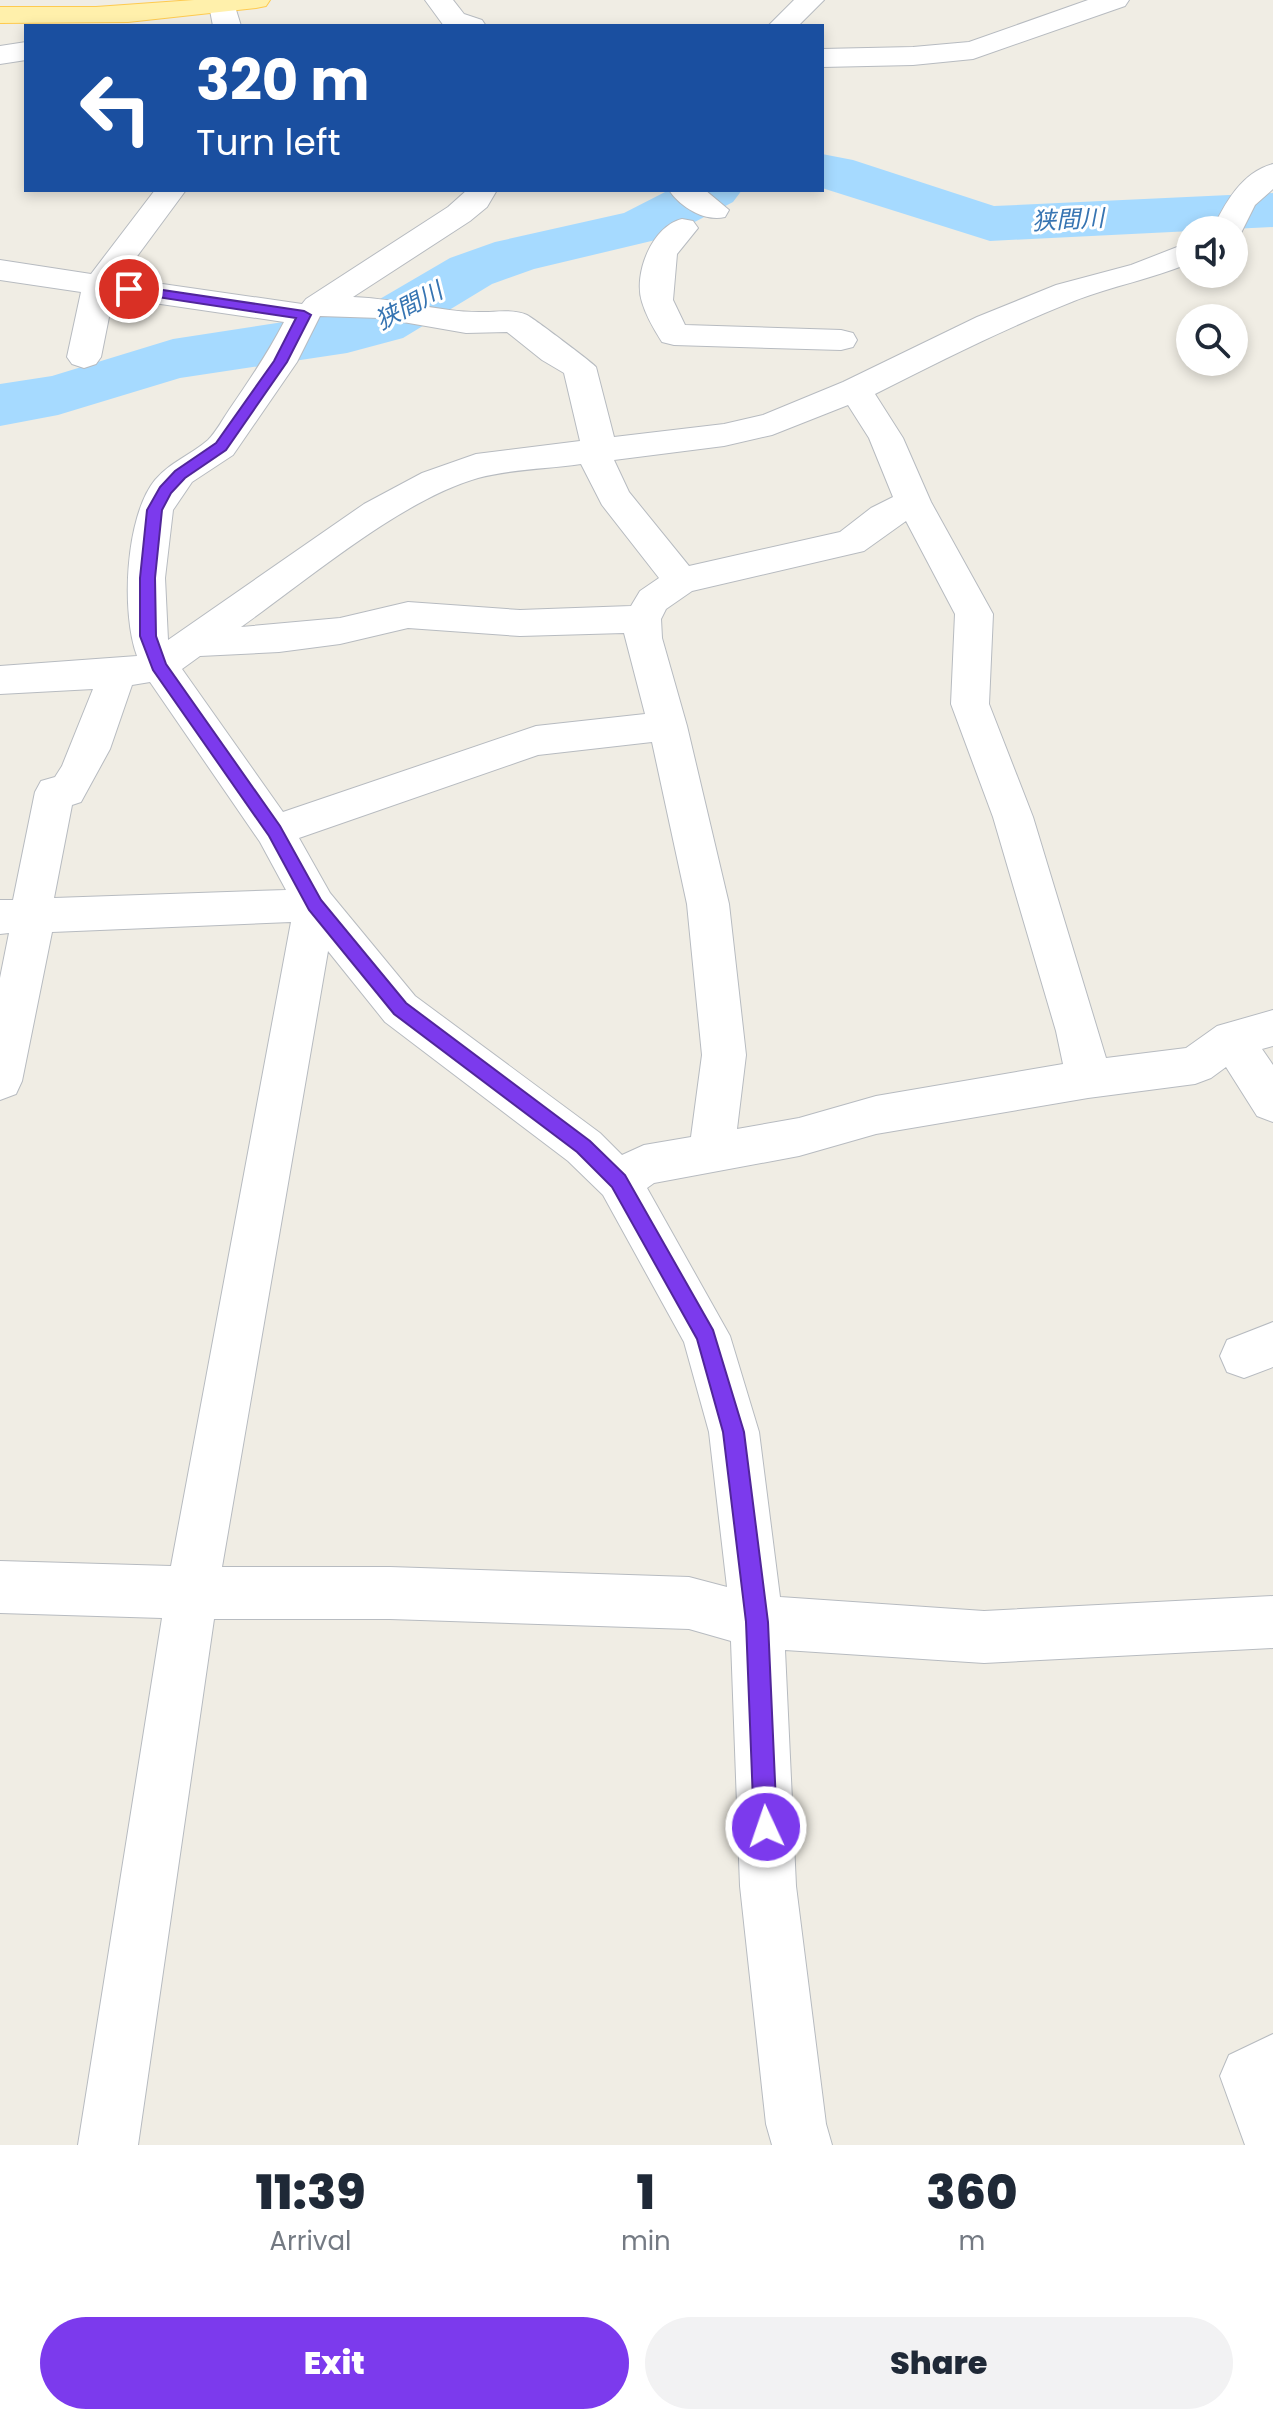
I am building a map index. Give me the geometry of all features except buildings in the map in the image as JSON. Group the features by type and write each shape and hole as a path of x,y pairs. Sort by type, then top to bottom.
{"main road":[{"path":"0,15 102,21 225,16 256,0"}],"street":[{"path":"439,0 454,20 466,24"},
{"path":"784,24 810,0"},
{"path":"824,58 913,56 973,50 1115,0"},
{"path":"1234,216 1241,201 1273,173"},
{"path":"84,357 99,285 169,192"},
{"path":"481,192 459,214 301,325 221,447 180,474 165,491 155,510 147,578 148,636 159,666 274,831 315,905 400,1009 584,1147 619,1181 706,1336 734,1432 757,1622 768,1886 796,2124 802,2145"},
{"path":"687,192 714,210"},
{"path":"682,228 661,252 657,300 674,335 835,325 859,388 886,438 913,502 974,614 970,704 1013,817 1078,1031 1088,1079"},
{"path":"0,680 117,674 159,666 377,513 434,481 476,466 724,435 772,424 859,388 1067,292 1142,272 1176,258"},
{"path":"0,270 99,285 301,325 380,308 466,323 515,322 554,353 579,367 596,453 614,497 681,581"},
{"path":"711,1152 724,1055 703,874 668,726 643,638 642,619 653,600 681,581 851,542 884,517 913,502"},
{"path":"194,643 279,639 340,631 408,615 520,623 642,619"},
{"path":"0,1081 17,916 33,896 55,792 67,791 82,770 94,747 117,674"},
{"path":"274,831 536,741 668,726"},
{"path":"17,916 315,905"},
{"path":"108,2145 192,1593 315,905"},
{"path":"619,1181 644,1165 799,1137 876,1115 1088,1079 1195,1065 1232,1039 1273,1028"},
{"path":"1232,1039 1273,1103"},
{"path":"0,1587 192,1593 390,1593 689,1603 757,1622 984,1637 1273,1622"},
{"path":"1273,2064 1250,2076 1273,2141"}],"waterway":[{"name":"狭間川","path":"824,171 990,224 1273,210"},
{"name":"狭間川","path":"0,405 58,395 173,359 347,334 382,324 471,271 516,255 643,226 709,192"}],"route":[{"path":"129,289 304,315 280,362 221,447 180,474 165,491 155,510 147,578 148,636 159,666 274,831 315,905 400,1009 584,1147 619,1181 706,1336 734,1432 757,1622 766,1827"}]}
